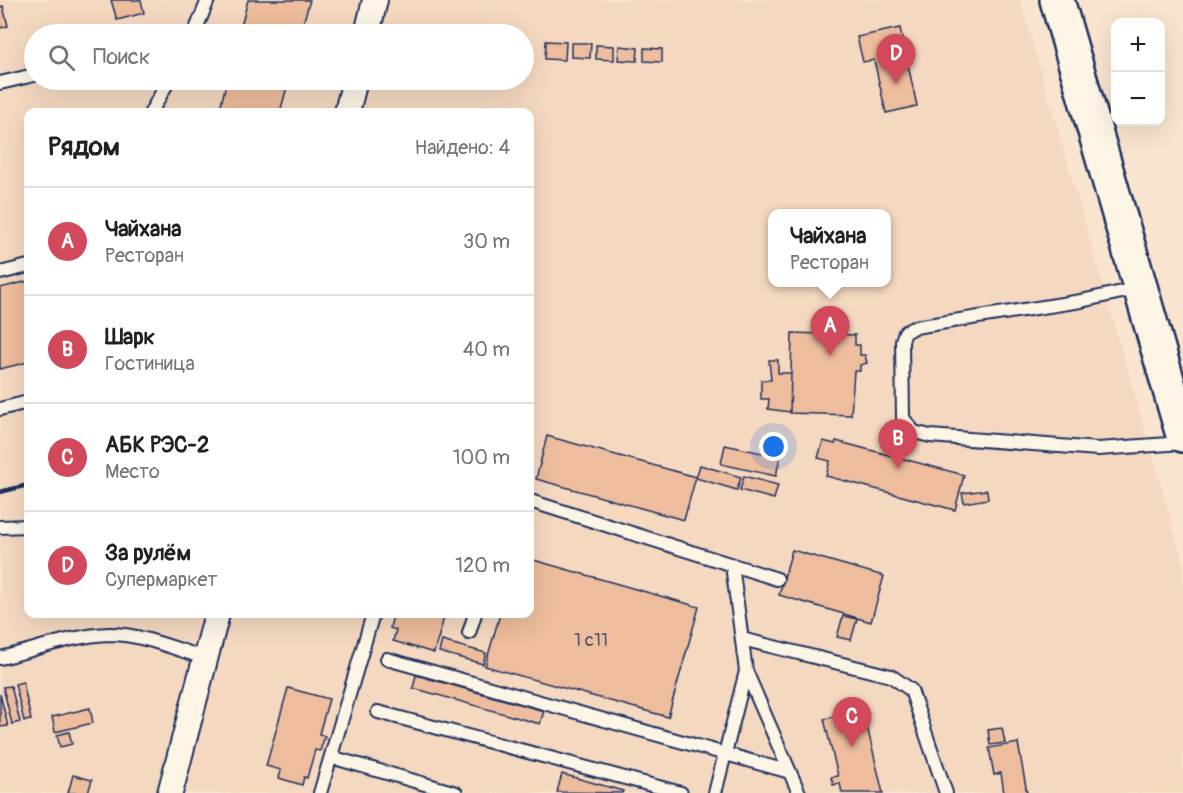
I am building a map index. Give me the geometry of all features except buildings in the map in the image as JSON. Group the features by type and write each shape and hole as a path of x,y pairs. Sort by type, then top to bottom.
{"main road":[{"path":"1057,0 1183,435"}],"street":[{"path":"369,24 375,0"},
{"path":"348,108 352,90"},
{"path":"170,793 216,618"}],"lane":[{"path":"198,24 208,0"},
{"path":"0,83 24,77"},
{"path":"153,108 164,90"},
{"path":"0,273 24,267"},
{"path":"1141,288 1081,301 915,327 905,332 902,341 903,418 914,432 930,436 1098,449 1183,443"},
{"path":"0,409 24,403"},
{"path":"534,502 777,579"},
{"path":"0,527 24,526"},
{"path":"732,565 746,671 799,793"},
{"path":"320,793 372,618"},
{"path":"469,633 474,618"},
{"path":"0,658 87,637 111,634 127,636 205,658"},
{"path":"742,639 891,676 903,682 915,698 946,793"},
{"path":"387,659 790,772"},
{"path":"715,793 746,671"},
{"path":"378,712 681,793"},
{"path":"331,757 456,793"}],"shaded area":[{"path":"0,0 1020,0 1183,562 1183,793 0,793"}],"railway":[{"path":"0,492 24,486"}],"place":[{"name":"За рулём","path":"896,84"},
{"name":"Чайхана","path":"830,356"},
{"name":"Шарк","path":"898,469"},
{"name":"АБК РЭС-2","path":"852,747"}]}
